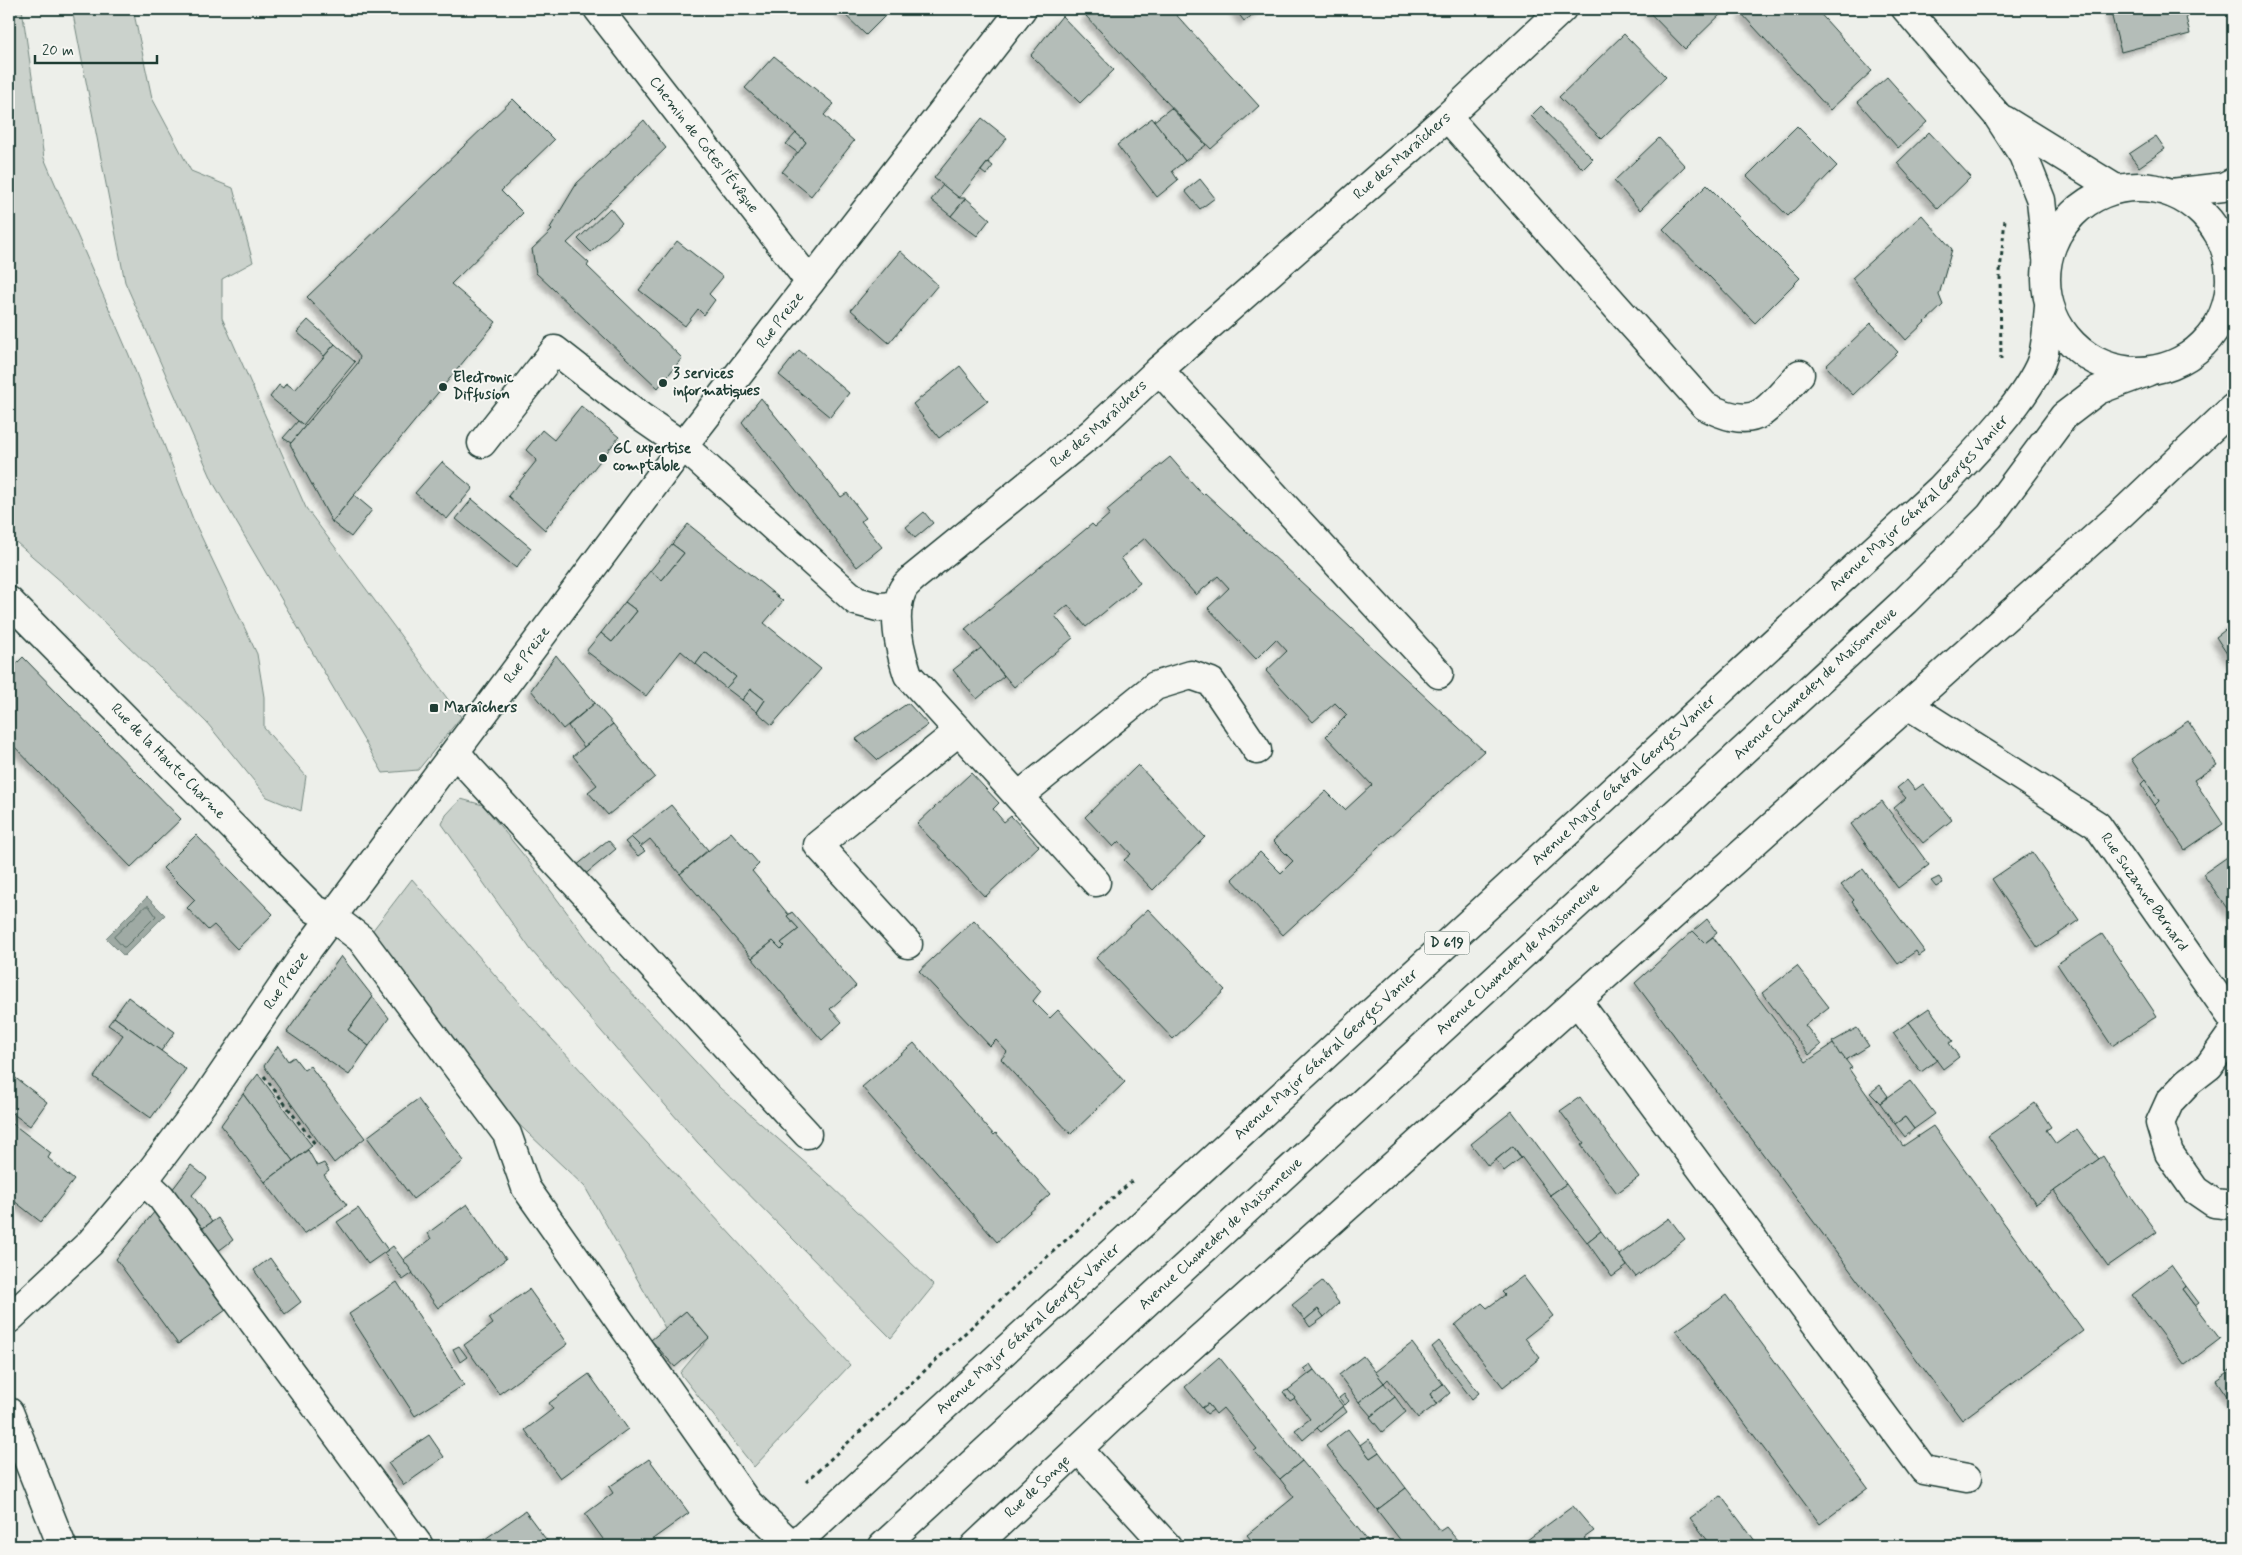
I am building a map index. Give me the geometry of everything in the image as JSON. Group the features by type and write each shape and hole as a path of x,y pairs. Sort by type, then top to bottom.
{"main road":[{"name":"Chemin de Cotes l'Évêque","path":"598,9 810,282"},
{"name":"Rue Preize","path":"9,1319 90,1243 143,1180 207,1097 332,917 683,446 1022,9"},
{"name":"Rue des Maraîchers","path":"1096,882 908,675 899,649 898,606 902,590 912,579 1093,432 1159,370 1447,117 1562,9"},
{"path":"1906,9 1997,116 2024,155 2042,200 2047,258 2045,283 2049,307 2065,335 2075,347 2093,360 2115,369 2147,372"},
{"path":"1997,116 2116,189"},
{"path":"1447,117 1705,406 1724,416 1744,417 1761,414 1800,374"},
{"path":"2047,258 2056,236 2070,215 2089,200 2116,189 2144,186 2172,193 2223,187 2233,182"},
{"name":"Avenue Chomedey de Maisonneuve","path":"882,1546 1053,1391 1904,601 1990,516 2064,416 2098,390 2178,363 2204,344 2223,317 2232,284 2228,257 2217,230 2198,208 2172,193"},
{"name":"Avenue Major Général Georges Vanier","path":"793,1546 1940,489 1987,439 2026,389 2040,366 2049,307"},
{"path":"482,443 555,350 683,446 856,601 878,607 898,606"},
{"path":"1159,370 1439,674"},
{"path":"1167,1546 1078,1449 2119,516 2233,408"},
{"name":"Rue de la Haute Charme","path":"9,601 314,910 332,917 361,939 507,1134 526,1188 748,1502 793,1546"},
{"path":"1018,796 1155,686 1191,675 1211,682 1257,750"},
{"name":"Rue Suzanne Bernard","path":"1908,705 2097,825 2233,1019"},
{"path":"908,944 818,845 959,731"},
{"path":"456,752 481,782 807,1134"},
{"path":"1578,1001 1924,1470 1967,1478"},
{"path":"2233,1032 2209,1066 2187,1083 2170,1102 2160,1123 2169,1154 2195,1190 2214,1203 2233,1205"},
{"path":"143,1180 161,1197 419,1546"},
{"path":"9,1412 62,1546"},
{"name":"Rue de Songe","path":"975,1546 1078,1449"}],"path":[{"path":"2002,363 2000,272 2006,211"},
{"path":"262,1073 315,1144"},
{"path":"766,1520 1028,1274 1133,1181"}],"shaded area":[{"path":"9,9 22,9 44,158 129,355 193,519 257,654 264,697 264,728 306,776 301,811 267,797 207,723 71,590 9,536"},
{"path":"72,9 133,9 152,98 191,171 233,188 253,262 222,279 222,318 306,508 461,717 418,770 383,773 214,484 125,282"},
{"path":"461,799 483,805 530,863 610,970 720,1088 826,1181 934,1285 891,1338 698,1143 531,950 442,824 446,815"},
{"path":"412,879 520,1004 850,1365 754,1467 680,1373 709,1338 686,1311 665,1328 585,1187 491,1098 366,939"}],"water":[{"path":"147,897 165,915 124,956 106,938"}],"building":[{"path":"839,9 880,9 886,15 866,35"},
{"path":"1094,9 1171,9 1259,106 1211,149 1086,16"},
{"path":"1235,9 1262,9 1244,21"},
{"path":"1646,9 1726,9 1685,49"},
{"path":"1748,9 1816,9 1872,71 1830,110 1742,14"},
{"path":"2110,9 2184,9 2190,34 2121,52"},
{"path":"1062,16 1114,70 1080,103 1031,55"},
{"path":"1624,34 1666,77 1602,139 1559,97"},
{"path":"774,56 834,104 824,115 854,141 811,196 782,172 806,142 745,88"},
{"path":"1887,77 1927,122 1898,148 1858,102"},
{"path":"513,99 554,140 501,191 523,213 451,284 496,322 332,522 290,444 357,364 360,357 346,337 307,297"},
{"path":"1541,106 1593,159 1583,169 1531,116"},
{"path":"1171,108 1206,145 1185,161 1154,121"},
{"path":"982,118 1007,138 959,198 934,178"},
{"path":"1152,118 1185,161 1172,171 1178,180 1157,197 1117,145"},
{"path":"644,120 666,148 567,243 589,263 587,266 682,358 658,388 536,273 532,249 552,230 550,228 577,183"},
{"path":"1797,126 1837,166 1788,216 1747,176"},
{"path":"1929,132 1971,177 1938,209 1897,163"},
{"path":"796,133 806,142 798,153 786,144"},
{"path":"2156,136 2165,149 2139,167 2129,154"},
{"path":"1659,138 1685,166 1640,210 1614,181"},
{"path":"988,162 993,166 986,175 981,171"},
{"path":"1200,179 1215,198 1200,209 1185,191"},
{"path":"943,185 959,198 966,198 951,216 931,200"},
{"path":"1707,185 1800,278 1755,323 1663,229"},
{"path":"966,198 990,219 977,236 951,216"},
{"path":"610,208 622,223 591,252 578,239"},
{"path":"1922,215 1952,249 1939,295 1943,305 1906,340 1852,278"},
{"path":"677,241 723,277 709,294 715,300 704,315 698,309 685,326 639,290"},
{"path":"900,251 938,285 889,343 851,310"},
{"path":"308,320 335,344 324,356 297,332"},
{"path":"1871,323 1898,352 1853,395 1826,366"},
{"path":"335,344 355,362 303,425 270,397 279,385 283,388 286,383 295,390"},
{"path":"799,350 849,393 830,417 779,375"},
{"path":"960,366 988,401 939,438 913,404"},
{"path":"761,398 841,497 847,493 866,518 861,521 882,547 857,567 742,422"},
{"path":"581,406 619,437 545,530 508,496 537,460 526,450 542,430 554,440"},
{"path":"298,421 305,426 291,443 283,438"},
{"path":"1170,457 1203,495 1205,493 1484,751 1283,935 1232,879 1260,852 1281,873 1293,861 1273,841 1326,791 1345,810 1372,785 1326,736 1347,715 1335,703 1313,722 1266,671 1287,651 1276,639 1256,659 1208,608 1229,588 1218,576 1196,595 1145,538 1121,558 1140,583 1086,627 1068,605 1055,616 1073,638 1014,687 965,629 1092,524 1095,527 1110,514 1107,510"},
{"path":"442,462 473,488 447,519 415,493"},
{"path":"354,495 372,510 351,537 332,522"},
{"path":"472,499 531,548 516,568 456,519"},
{"path":"924,512 933,523 915,538 906,527"},
{"path":"688,524 783,601 764,623 821,669 772,725 757,712 765,700 751,689 742,700 726,688 736,677 705,652 696,664 681,651 646,696 586,651 601,633 612,642 637,611 625,602 650,571 662,580 684,553 672,544"},
{"path":"672,544 684,553 662,580 650,571"},
{"path":"625,602 637,611 612,642 601,633"},
{"path":"2233,624 2233,663 2216,637"},
{"path":"981,648 1004,676 977,699 953,670"},
{"path":"705,652 736,677 726,688 696,664"},
{"path":"556,655 595,703 563,729 531,690"},
{"path":"23,657 181,819 131,867 9,741 9,671"},
{"path":"751,689 765,700 757,712 742,700"},
{"path":"595,703 613,724 584,747 568,726"},
{"path":"908,703 928,725 878,760 856,739"},
{"path":"2188,721 2217,765 2194,780 2223,824 2185,850 2155,805 2159,801 2131,759"},
{"path":"613,724 655,777 608,815 588,792 597,785 573,756"},
{"path":"1138,765 1205,837 1153,890 1124,860 1131,854 1119,841 1113,847 1085,817"},
{"path":"971,773 999,803 993,809 1004,822 1011,816 1039,846 985,897 917,824"},
{"path":"1907,780 1915,790 1923,784 1952,820 1923,843 1894,808 1906,798 1897,788"},
{"path":"2145,780 2159,801 2155,805 2141,784"},
{"path":"1882,801 1929,865 1898,888 1851,824"},
{"path":"671,805 708,850 680,874 650,839 640,847 631,837"},
{"path":"731,832 759,864 752,871 788,914 791,913 787,916 799,929 781,943 784,946 781,949 773,941 752,958 680,874"},
{"path":"196,835 273,914 237,949 214,925 208,930 187,908 195,900 163,868"},
{"path":"631,837 645,851 638,856 625,842"},
{"path":"608,840 616,849 583,876 576,866"},
{"path":"2032,852 2079,920 2038,948 1992,879"},
{"path":"2233,853 2233,917 2203,874"},
{"path":"1863,869 1925,952 1919,956 1916,951 1898,964 1852,902 1854,900 1841,885"},
{"path":"1939,877 1943,883 1936,887 1931,881"},
{"path":"1148,909 1225,990 1173,1039 1096,958"},
{"path":"792,912 856,986 830,1009 842,1022 822,1040 752,958 773,941 781,949 784,946 781,943 799,929 787,916"},
{"path":"1707,919 1717,933 1705,943 1693,931"},
{"path":"974,920 1041,991 1033,1001 1050,1018 1058,1010 1125,1082 1071,1134 1001,1059 1007,1052 996,1040 990,1046 919,971"},
{"path":"1693,931 1705,943 1713,937 1806,1062 1833,1044 1852,1068 1849,1069 1903,1146 1933,1126 2083,1331 1962,1420 1635,983"},
{"path":"2102,934 2157,1016 2112,1046 2057,964"},
{"path":"341,956 373,997 348,1030 369,1046 349,1075 287,1032"},
{"path":"1797,966 1829,1007 1805,1025 1821,1045 1809,1055 1762,993"},
{"path":"128,997 175,1032 161,1051 114,1017"},
{"path":"373,997 389,1018 369,1046 348,1030"},
{"path":"1929,1008 1953,1041 1949,1043 1959,1057 1943,1069 1909,1022"},
{"path":"114,1017 186,1069 151,1118 94,1077 123,1035 108,1025"},
{"path":"1909,1022 1937,1060 1921,1072 1893,1033"},
{"path":"1857,1028 1869,1046 1846,1060 1842,1054 1840,1055 1832,1042"},
{"path":"914,1043 994,1135 996,1133 1050,1194 997,1242 862,1087"},
{"path":"278,1046 288,1061 294,1057 304,1070 310,1066 365,1138 334,1163 264,1066"},
{"path":"9,1073 47,1102 30,1126 9,1111"},
{"path":"258,1074 312,1146 293,1161 243,1094"},
{"path":"1910,1081 1935,1114 1914,1129 1905,1117 1895,1124 1880,1103"},
{"path":"1880,1085 1888,1096 1880,1103 1870,1093"},
{"path":"243,1094 293,1161 265,1182 221,1125"},
{"path":"1580,1097 1639,1177 1617,1193 1581,1145 1584,1143 1560,1111"},
{"path":"418,1099 464,1161 413,1199 367,1137"},
{"path":"2035,1103 2051,1127 2046,1130 2056,1144 2077,1129 2099,1159 2036,1204 1988,1136"},
{"path":"1512,1111 1566,1184 1550,1195 1513,1146 1488,1166 1471,1144"},
{"path":"1905,1117 1914,1129 1905,1137 1895,1124"},
{"path":"9,1121 51,1153 48,1158 74,1180 41,1222 9,1197"},
{"path":"1513,1146 1521,1158 1504,1171 1496,1160"},
{"path":"308,1150 317,1166 324,1163 329,1171 324,1175 347,1205 304,1234 265,1182"},
{"path":"2103,1156 2129,1198 2131,1196 2157,1232 2108,1266 2054,1191"},
{"path":"191,1165 207,1178 192,1195 212,1222 200,1230 172,1190"},
{"path":"1566,1184 1601,1231 1587,1242 1550,1195"},
{"path":"467,1204 506,1259 438,1308 403,1260 431,1239 428,1233"},
{"path":"358,1208 388,1250 368,1264 337,1222"},
{"path":"155,1211 226,1310 178,1344 116,1259"},
{"path":"218,1218 233,1240 217,1252 200,1230"},
{"path":"1669,1218 1685,1239 1636,1277 1619,1255"},
{"path":"1601,1231 1627,1266 1612,1277 1587,1242"},
{"path":"393,1246 413,1273 403,1280 384,1253"},
{"path":"270,1258 301,1302 285,1314 254,1270"},
{"path":"2171,1265 2186,1286 2182,1289 2220,1339 2185,1365 2132,1295"},
{"path":"1523,1276 1553,1316 1525,1338 1540,1358 1503,1387 1455,1325 1482,1303 1487,1308 1505,1295 1502,1292"},
{"path":"1322,1281 1339,1303 1324,1317 1318,1309 1305,1320 1292,1305"},
{"path":"397,1282 464,1385 415,1416 349,1314"},
{"path":"2186,1286 2199,1303 2195,1306 2182,1289"},
{"path":"529,1289 568,1344 499,1394 464,1345 493,1324 489,1318"},
{"path":"1726,1295 1868,1488 1820,1524 1676,1331"},
{"path":"1318,1309 1324,1317 1310,1327 1305,1320"},
{"path":"686,1311 709,1338 675,1367 651,1340"},
{"path":"1439,1341 1479,1393 1472,1399 1432,1347"},
{"path":"1412,1343 1443,1384 1430,1394 1437,1404 1418,1418 1388,1379 1384,1383 1375,1372"},
{"path":"459,1346 467,1357 460,1362 453,1349"},
{"path":"1363,1356 1384,1383 1359,1402 1339,1375"},
{"path":"1219,1357 1302,1461 1280,1479 1254,1451 1257,1449 1223,1408 1216,1414 1208,1404 1202,1408 1185,1387"},
{"path":"1310,1364 1314,1370 1308,1374 1303,1369"},
{"path":"2233,1368 2233,1405 2216,1380"},
{"path":"1314,1370 1343,1406 1303,1440 1295,1430 1310,1419 1288,1390"},
{"path":"589,1374 628,1429 560,1478 525,1430 553,1409 549,1403"},
{"path":"1384,1383 1395,1397 1371,1416 1359,1402"},
{"path":"1443,1384 1450,1393 1437,1404 1430,1394"},
{"path":"1288,1390 1295,1398 1290,1401 1283,1392"},
{"path":"1344,1394 1349,1401 1345,1405 1339,1398"},
{"path":"1395,1397 1406,1412 1382,1432 1370,1417"},
{"path":"1208,1404 1213,1410 1207,1414 1202,1408"},
{"path":"1343,1406 1347,1412 1321,1432 1317,1428"},
{"path":"1348,1429 1370,1458 1379,1452 1406,1488 1377,1510 1326,1446"},
{"path":"429,1435 444,1457 404,1485 388,1463"},
{"path":"1368,1439 1379,1452 1370,1458 1360,1445"},
{"path":"649,1459 689,1513 643,1546 608,1546 585,1514 613,1493 609,1487"},
{"path":"1302,1461 1372,1546 1256,1546 1247,1535 1294,1497 1280,1479"},
{"path":"1406,1488 1440,1531 1446,1527 1458,1541 1451,1546 1405,1546 1377,1510"},
{"path":"1721,1496 1759,1546 1712,1546 1690,1518"},
{"path":"1573,1506 1594,1531 1584,1538 1588,1543 1583,1546 1519,1546"},
{"path":"525,1511 551,1546 475,1546"}],"place":[{"name":"3 services informatiques","path":"663,383"},
{"name":"Electronic Diffusion","path":"443,387"},
{"name":"GC expertise comptable","path":"603,458"},
{"name":"Maraîchers","path":"434,708"}]}
